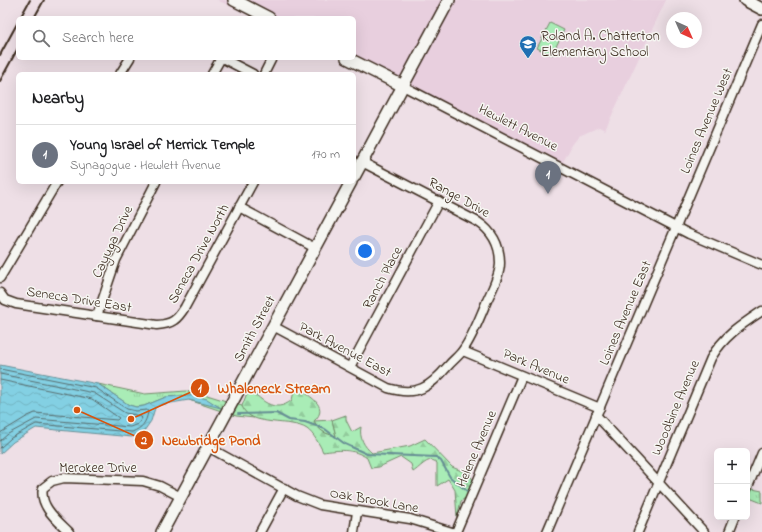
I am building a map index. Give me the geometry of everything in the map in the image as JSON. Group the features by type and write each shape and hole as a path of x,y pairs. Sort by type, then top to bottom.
{"street":[{"path":"234,0 265,16"},
{"path":"356,173 449,0"},
{"path":"745,0 762,9"},
{"name":"Loines Avenue West","path":"676,228 762,24"},
{"path":"121,72 129,60"},
{"path":"213,72 220,60"},
{"path":"225,60 250,72"},
{"path":"265,72 271,60"},
{"name":"Hewlett Avenue","path":"351,60 676,228 762,265"},
{"name":"Range Drive","path":"362,162 439,201 488,229 495,239 499,251 500,264 496,278 463,351"},
{"path":"0,278 55,184"},
{"name":"Cayuga Drive","path":"97,316 116,260 155,184"},
{"name":"Seneca Drive North","path":"158,325 169,324 179,318 252,184"},
{"name":"Smith Street","path":"162,532 351,184"},
{"name":"Ranch Place","path":"350,368 439,201"},
{"path":"239,207 315,248"},
{"name":"Loines Avenue East","path":"546,532 676,228"},
{"name":"Seneca Drive East","path":"0,294 5,300 16,304 158,325"},
{"name":"Woodbine Avenue","path":"638,532 718,347 732,331 762,311"},
{"name":"Park Avenue East","path":"273,326 388,388 409,392 428,386 463,351"},
{"name":"Park Avenue","path":"463,351 598,411 704,532"},
{"name":"Helene Avenue","path":"456,532 522,376"},
{"name":"Oak Brook Lane","path":"208,447 284,488 320,505 357,512 410,519 452,532"},
{"path":"749,484 762,453"},
{"name":"Merokee Drive","path":"68,532 50,512 42,500 43,488 52,481 64,478 142,481 160,486 181,497"},
{"path":"260,532 284,488"},
{"path":"354,532 357,512"},
{"path":"729,532 734,520"}],"shaded area":[{"name":"Roland A. Chatterton Elementary School","path":"217,0 666,0 605,130 599,127 579,136 572,145 561,166 356,59 356,16 252,16"}],"green space":[{"path":"550,23 564,30 552,55 537,48"},
{"path":"98,384 145,394 186,391 207,395 242,406 249,415 254,418 236,416 189,400 205,404 207,399 166,397 144,406 136,407 129,405"},
{"path":"247,386 262,400 273,406 279,406 292,400 295,387 311,397 319,405 319,416 314,421 320,430 336,436 332,420 346,415 346,420 352,432 361,427 363,442 372,453 410,446 425,439 452,467 469,474 473,480 468,496 461,501 457,517 455,490 448,479 437,486 437,463 434,461 428,461 413,472 411,464 401,457 379,467 371,468 367,458 351,451 340,450 323,452 312,433 307,429 291,424 261,420 246,413 242,406 247,393"},
{"path":"332,420 336,436 323,432 314,421"},
{"path":"750,488 762,491 762,503 750,498"}],"water":[{"path":"0,365 98,384 129,405 136,407 144,406 166,397 190,395 207,399 221,408 189,400 159,405 155,408 151,421 144,431 132,437 36,428 13,442 0,454"}],"waterway":[{"path":"238,414 276,413 289,420 305,422 325,429 345,444 367,454 436,457 441,461 450,477 467,491"}],"railway":[{"path":"21,16 30,0"},
{"path":"35,16 44,0"},
{"path":"0,55 16,26"},
{"path":"0,81 16,52"}],"place":[{"name":"Roland A. Chatterton Elementary School","path":"528,59"},
{"name":"Young Israel of Merrick Temple","path":"548,194"},
{"name":"Newbridge Pond","path":"77,410"},
{"name":"Whaleneck Stream","path":"131,419"}]}
